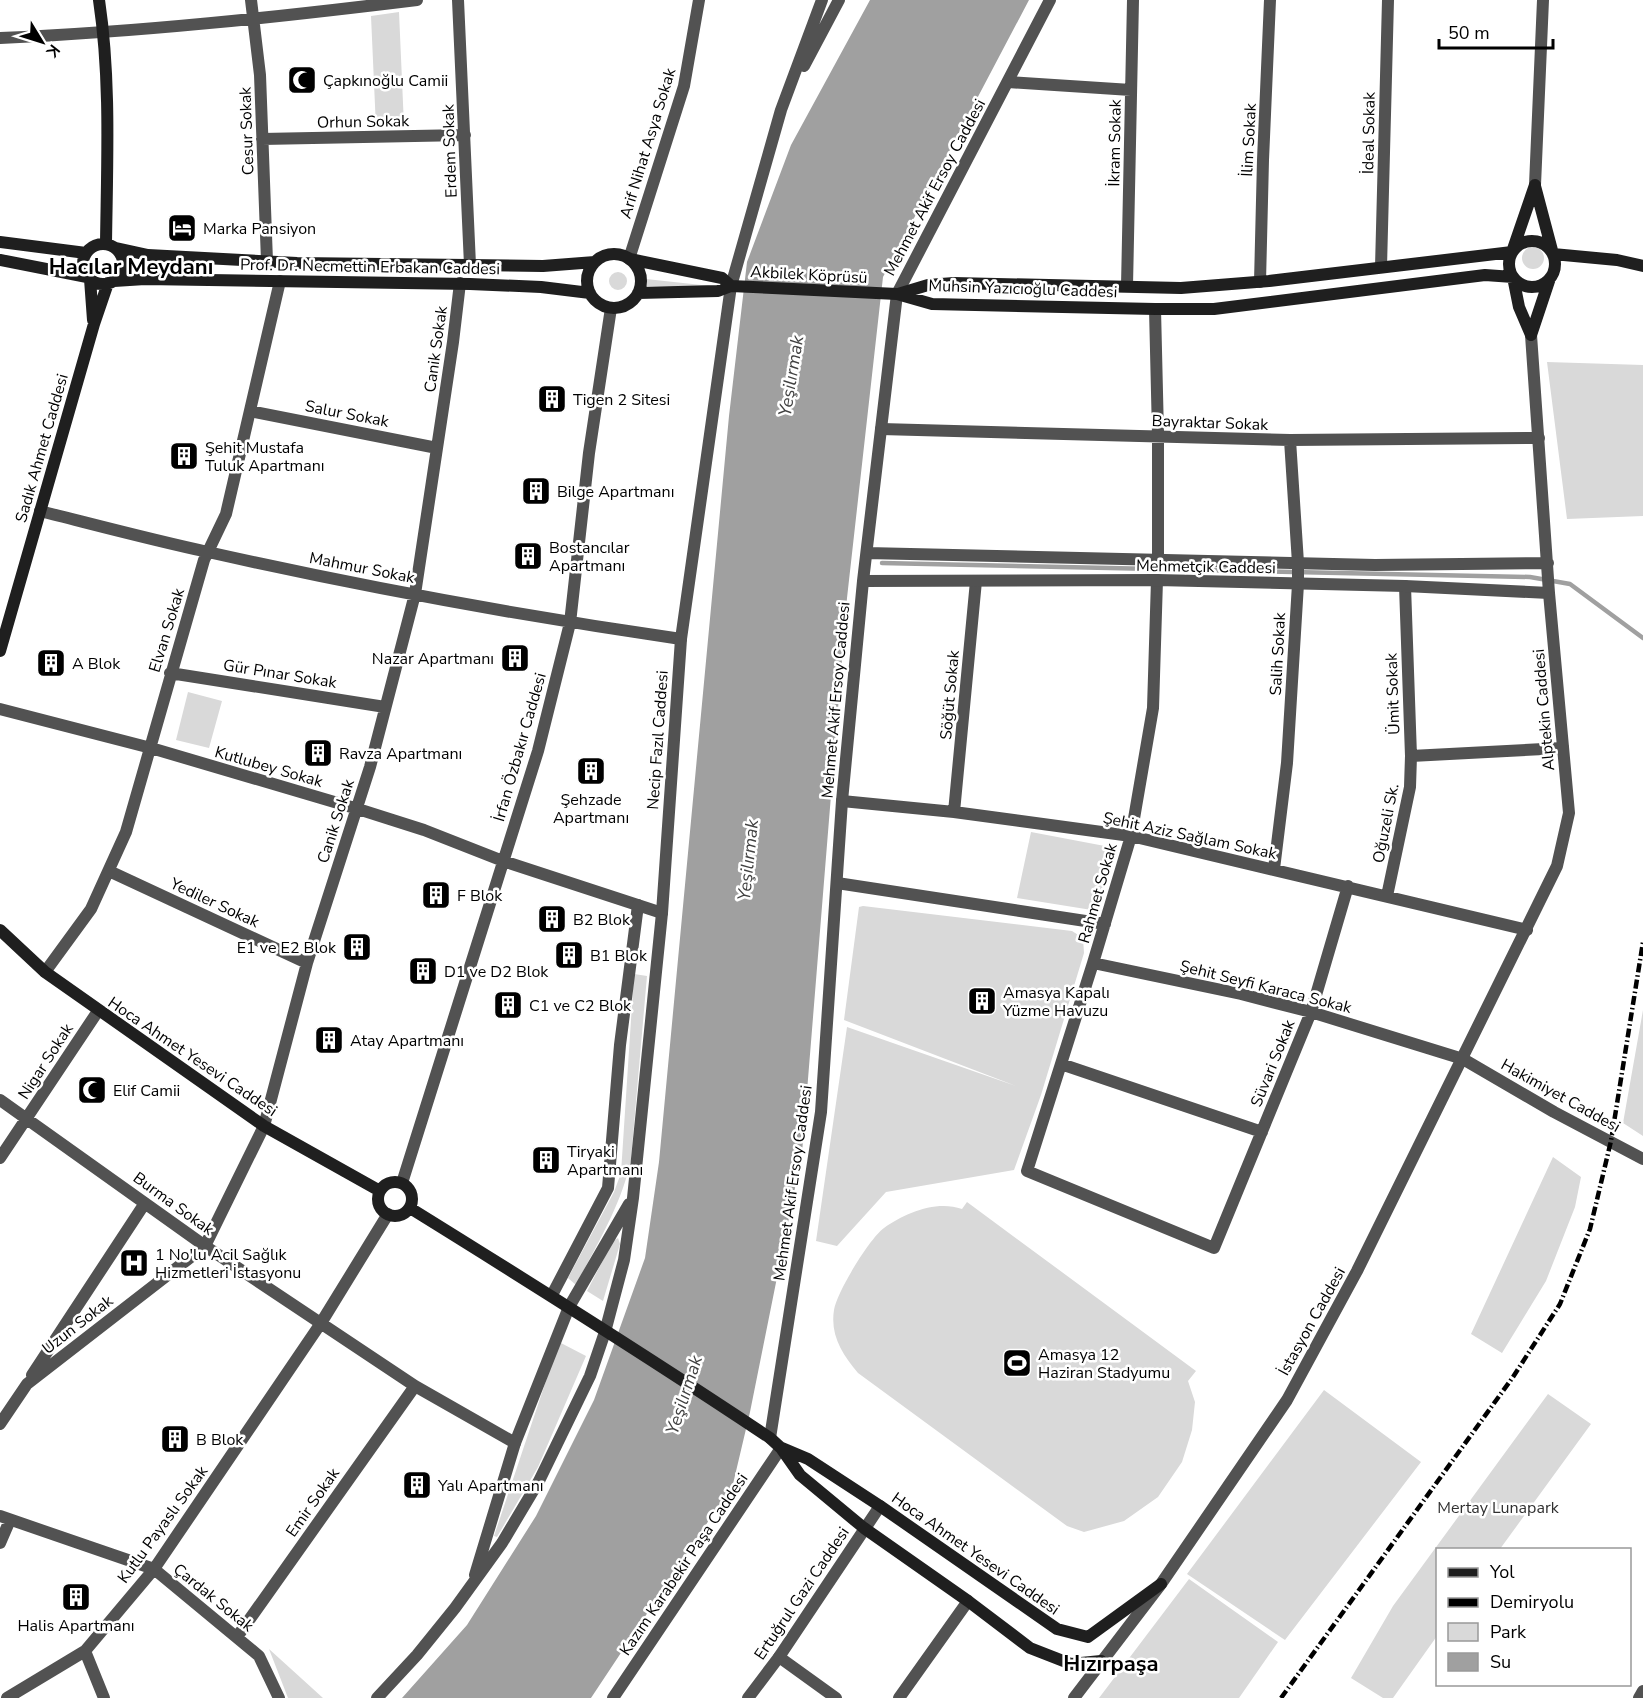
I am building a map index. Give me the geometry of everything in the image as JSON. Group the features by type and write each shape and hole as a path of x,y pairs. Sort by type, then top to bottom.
{"main road":[{"path":"0,260 89,278 101,284 111,282 119,276 123,262 121,256 111,246 104,33 99,0"},
{"path":"1531,335 1519,307 1509,265 1535,185"},
{"path":"1531,335 1555,265 1535,185"},
{"path":"1512,252 1524,242 1532,241 1546,246 1553,254 1617,260 1643,266"},
{"path":"0,242 86,253"},
{"path":"94,324 89,278 83,268 86,253 93,246 111,246"},
{"name":"Prof. Dr. Necmettin Erbakan Caddesi","path":"111,246 147,255 267,261 543,266 595,262"},
{"name":"Muhsin Yazıcıoğlu Caddesi","path":"891,294 928,285 954,284 1180,288 1260,282 1512,252"},
{"path":"611,254 629,259 635,264 641,278 635,298 624,306 610,308 598,303 590,293 588,277 595,262 611,254"},
{"path":"629,259 722,278 737,287"},
{"name":"Muhsin Yazıcıoğlu Caddesi","path":"891,294 932,304 1214,309 1485,275 1513,277"},
{"path":"1513,277 1524,286 1532,287 1545,283 1550,278"},
{"name":"Prof. Dr. Necmettin Erbakan Caddesi","path":"111,282 145,279 460,283 542,286 590,293"},
{"name":"Sadık Ahmet Caddesi","path":"0,651 94,324 111,282"},
{"path":"638,293 718,291 737,287"},
{"name":"Akbilek Köprüsü","path":"737,287 891,294"},
{"name":"Hoca Ahmet Yesevi Caddesi","path":"0,930 45,972 264,1126 380,1191"},
{"path":"392,1182 402,1183 411,1191 412,1202 410,1208 402,1215 393,1216 380,1206 378,1201 380,1191 392,1182"},
{"path":"410,1208 552,1295 609,1335"},
{"name":"Hoca Ahmet Yesevi Caddesi","path":"609,1335 767,1436 780,1448 800,1475 864,1528 968,1600 1029,1648 1071,1664 1101,1662"},
{"name":"Hoca Ahmet Yesevi Caddesi","path":"780,1448 808,1458 1057,1629 1088,1637 1161,1584"}],"street":[{"name":"Cesur Sokak","path":"251,0 260,75 267,261"},
{"path":"0,38 104,33 253,20 417,0"},
{"name":"Erdem Sokak","path":"458,0 470,265"},
{"name":"Arif Nihat Asya Sokak","path":"629,259 684,86 699,0"},
{"path":"781,110 822,0"},
{"path":"781,110 839,0"},
{"name":"Mehmet Akif Ersoy Caddesi","path":"767,1436 821,1112 842,801 863,582 881,429 891,294 1008,82 1050,0"},
{"name":"İkram Sokak","path":"1127,286 1133,0"},
{"name":"İlim Sokak","path":"1260,282 1270,0"},
{"name":"İdeal Sokak","path":"1381,267 1388,0"},
{"path":"1535,185 1543,0"},
{"path":"1008,82 1131,90"},
{"name":"Necip Fazıl Caddesi","path":"377,1698 421,1651 502,1543 538,1481 609,1335 624,1260 633,1198 662,913 681,639 737,287 781,110"},
{"name":"Orhun Sokak","path":"262,139 465,135"},
{"name":"Elvan Sokak","path":"45,972 91,909 126,831 207,552 226,514 280,281"},
{"name":"Canik Sokak","path":"205,1246 264,1126 307,963 358,809 394,680 415,594 460,283"},
{"name":"İrfan Özbakır Caddesi","path":"402,1183 538,751 570,623 589,453 610,308"},
{"path":"1155,309 1158,559"},
{"name":"Alptekin Caddesi","path":"1463,1059 1557,866 1569,813 1549,593 1531,335"},
{"name":"Salur Sokak","path":"250,411 437,448"},
{"name":"Bayraktar Sokak","path":"881,429 1290,440 1539,438"},
{"name":"Salih Sokak","path":"1274,869 1287,763 1298,584 1290,440"},
{"name":"Mahmur Sokak","path":"40,511 207,552 415,594 570,623 681,639"},
{"name":"Mehmetçik Caddesi","path":"867,554 1298,563 1548,563"},
{"name":"Mehmetçik Caddesi","path":"863,582 1157,580 1405,586 1549,593"},
{"name":"Rahmet Sokak","path":"1157,580 1153,708 1131,836 1094,963 1027,1171 1214,1248"},
{"name":"Söğüt Sokak","path":"954,812 976,581"},
{"name":"Ümit Sokak","path":"1405,586 1411,756 1563,748"},
{"name":"Gür Pınar Sokak","path":"170,673 385,707"},
{"name":"Kutlubey Sokak","path":"0,709 151,748 358,809 424,830 503,861 662,913"},
{"name":"Oğuzeli Sk.","path":"1387,896 1410,787 1411,756"},
{"name":"Şehit Aziz Sağlam Sokak","path":"842,801 954,812 1131,836 1527,930"},
{"name":"Yediler Sokak","path":"109,871 307,963"},
{"path":"837,883 1105,924"},
{"name":"Süvari Sokak","path":"1214,1248 1311,1012 1348,886"},
{"path":"552,1295 608,1188 620,1045 638,905"},
{"name":"Şehit Seyfi Karaca Sokak","path":"1094,963 1240,994 1311,1012 1463,1059"},
{"name":"Nigar Sokak","path":"0,1158 98,1011"},
{"name":"Hakimiyet Caddesi","path":"1463,1059 1554,1112 1643,1159"},
{"name":"İstasyon Caddesi","path":"1161,1584 1287,1400 1357,1271 1463,1059"},
{"path":"1061,1064 1262,1132"},
{"name":"Burma Sokak","path":"0,1100 205,1246 415,1386 515,1443"},
{"name":"Necip Fazıl Caddesi","path":"474,1581 515,1443 569,1307 633,1198"},
{"name":"Uzun Sokak","path":"0,1424 145,1203"},
{"name":"Kutlu Payaslı Sokak","path":"7,1698 85,1651 154,1569 321,1323 388,1214"},
{"name":"Uzun Sokak","path":"27,1384 205,1246"},
{"name":"Emir Sokak","path":"237,1637 415,1386"},
{"name":"Kazım Karabekir Paşa Caddesi","path":"613,1698 780,1448"},
{"name":"Ertuğrul Gazi Caddesi","path":"748,1698 779,1657 880,1506"},
{"path":"0,1543 5,1518"},
{"name":"Çardak Sokak","path":"5,1518 154,1569 259,1656 279,1698"},
{"path":"1074,1698 1161,1584"},
{"path":"899,1698 968,1600"},
{"path":"85,1651 104,1698"},
{"path":"779,1657 836,1698"},
{"path":"1639,1698 1643,1691"}],"green space":[{"path":"399,12 404,126 376,128 371,16"},
{"path":"1533,247 1541,250 1544,258 1541,266 1533,269 1525,266 1522,258 1525,250"},
{"path":"614,272 622,272 627,277 625,288 614,290 609,285 609,277"},
{"path":"646,279 720,287 645,286"},
{"path":"1547,362 1643,365 1643,516 1567,519"},
{"path":"188,692 222,701 209,748 176,740"},
{"path":"1031,832 1110,847 1098,911 1017,898"},
{"path":"859,907 1072,931 1083,938 1084,953 1041,1095 1014,1170 886,1192 837,1246 816,1241 847,1027 1016,1086 844,1020"},
{"path":"634,974 647,976 631,1159 622,1192 576,1285 568,1278 614,1192 621,1173"},
{"path":"1643,1010 1643,1136 1623,1123"},
{"path":"1553,1157 1581,1177 1575,1207 1546,1281 1502,1353 1471,1334"},
{"name":"Amasya 12 Haziran Stadyumu","path":"967,1202 1196,1371 1188,1381 1195,1402 1192,1430 1182,1462 1158,1497 1124,1521 1084,1532 1067,1526 858,1373 838,1344 833,1319 836,1302 854,1266 878,1234 884,1228 911,1213 942,1206 962,1209"},
{"path":"618,1238 620,1244 603,1301 587,1291 613,1241"},
{"path":"559,1342 586,1356 538,1467 497,1537 494,1536"},
{"path":"1324,1390 1421,1462 1285,1640 1187,1574"},
{"name":"Mertay Lunapark","path":"1548,1394 1591,1424 1501,1548 1436,1548 1436,1637 1393,1698 1383,1698 1351,1678 1393,1606"},
{"path":"1189,1579 1278,1642 1239,1698 1099,1698"},
{"path":"269,1649 323,1698 288,1698"}],"water":[{"name":"Yeşilırmak","path":"870,0 1029,0 883,277 847,598 802,1153 750,1412 733,1484 591,1698 402,1698 467,1625 536,1516 594,1400 645,1258 659,1162 729,416 747,262 791,145"}],"waterway":[{"path":"882,563 1530,577 1570,584 1643,638"}],"railway":[{"path":"1281,1698 1513,1377 1560,1304 1590,1229 1611,1141 1643,942"}],"place":[{"name":"Çapkınoğlu Camii","path":"302,80"},
{"name":"Marka Pansiyon","path":"182,228"},
{"name":"Tigen 2 Sitesi","path":"552,399"},
{"name":"Şehit Mustafa Tuluk Apartmanı","path":"184,456"},
{"name":"Bilge Apartmanı","path":"536,491"},
{"name":"Bostancılar Apartmanı","path":"528,556"},
{"name":"Nazar Apartmanı","path":"515,658"},
{"name":"A Blok","path":"51,663"},
{"name":"Ravza Apartmanı","path":"318,753"},
{"name":"Şehzade Apartmanı","path":"591,771"},
{"name":"F Blok","path":"436,895"},
{"name":"B2 Blok","path":"552,919"},
{"name":"E1 ve E2 Blok","path":"357,947"},
{"name":"B1 Blok","path":"569,955"},
{"name":"D1 ve D2 Blok","path":"423,971"},
{"name":"Amasya Kapalı Yüzme Havuzu","path":"982,1001"},
{"name":"C1 ve C2 Blok","path":"508,1005"},
{"name":"Atay Apartmanı","path":"329,1040"},
{"name":"Elif Camii","path":"92,1090"},
{"name":"Tiryaki Apartmanı","path":"546,1160"},
{"name":"1 No'lu Acil Sağlık Hizmetleri İstasyonu","path":"134,1263"},
{"name":"Amasya 12 Haziran Stadyumu","path":"1017,1363"},
{"name":"B Blok","path":"175,1439"},
{"name":"Yalı Apartmanı","path":"417,1485"},
{"name":"Halis Apartmanı","path":"76,1597"}],"district":[{"name":"Hacılar Meydanı","path":"131,266"},
{"name":"Hızırpaşa","path":"1111,1663"}]}
